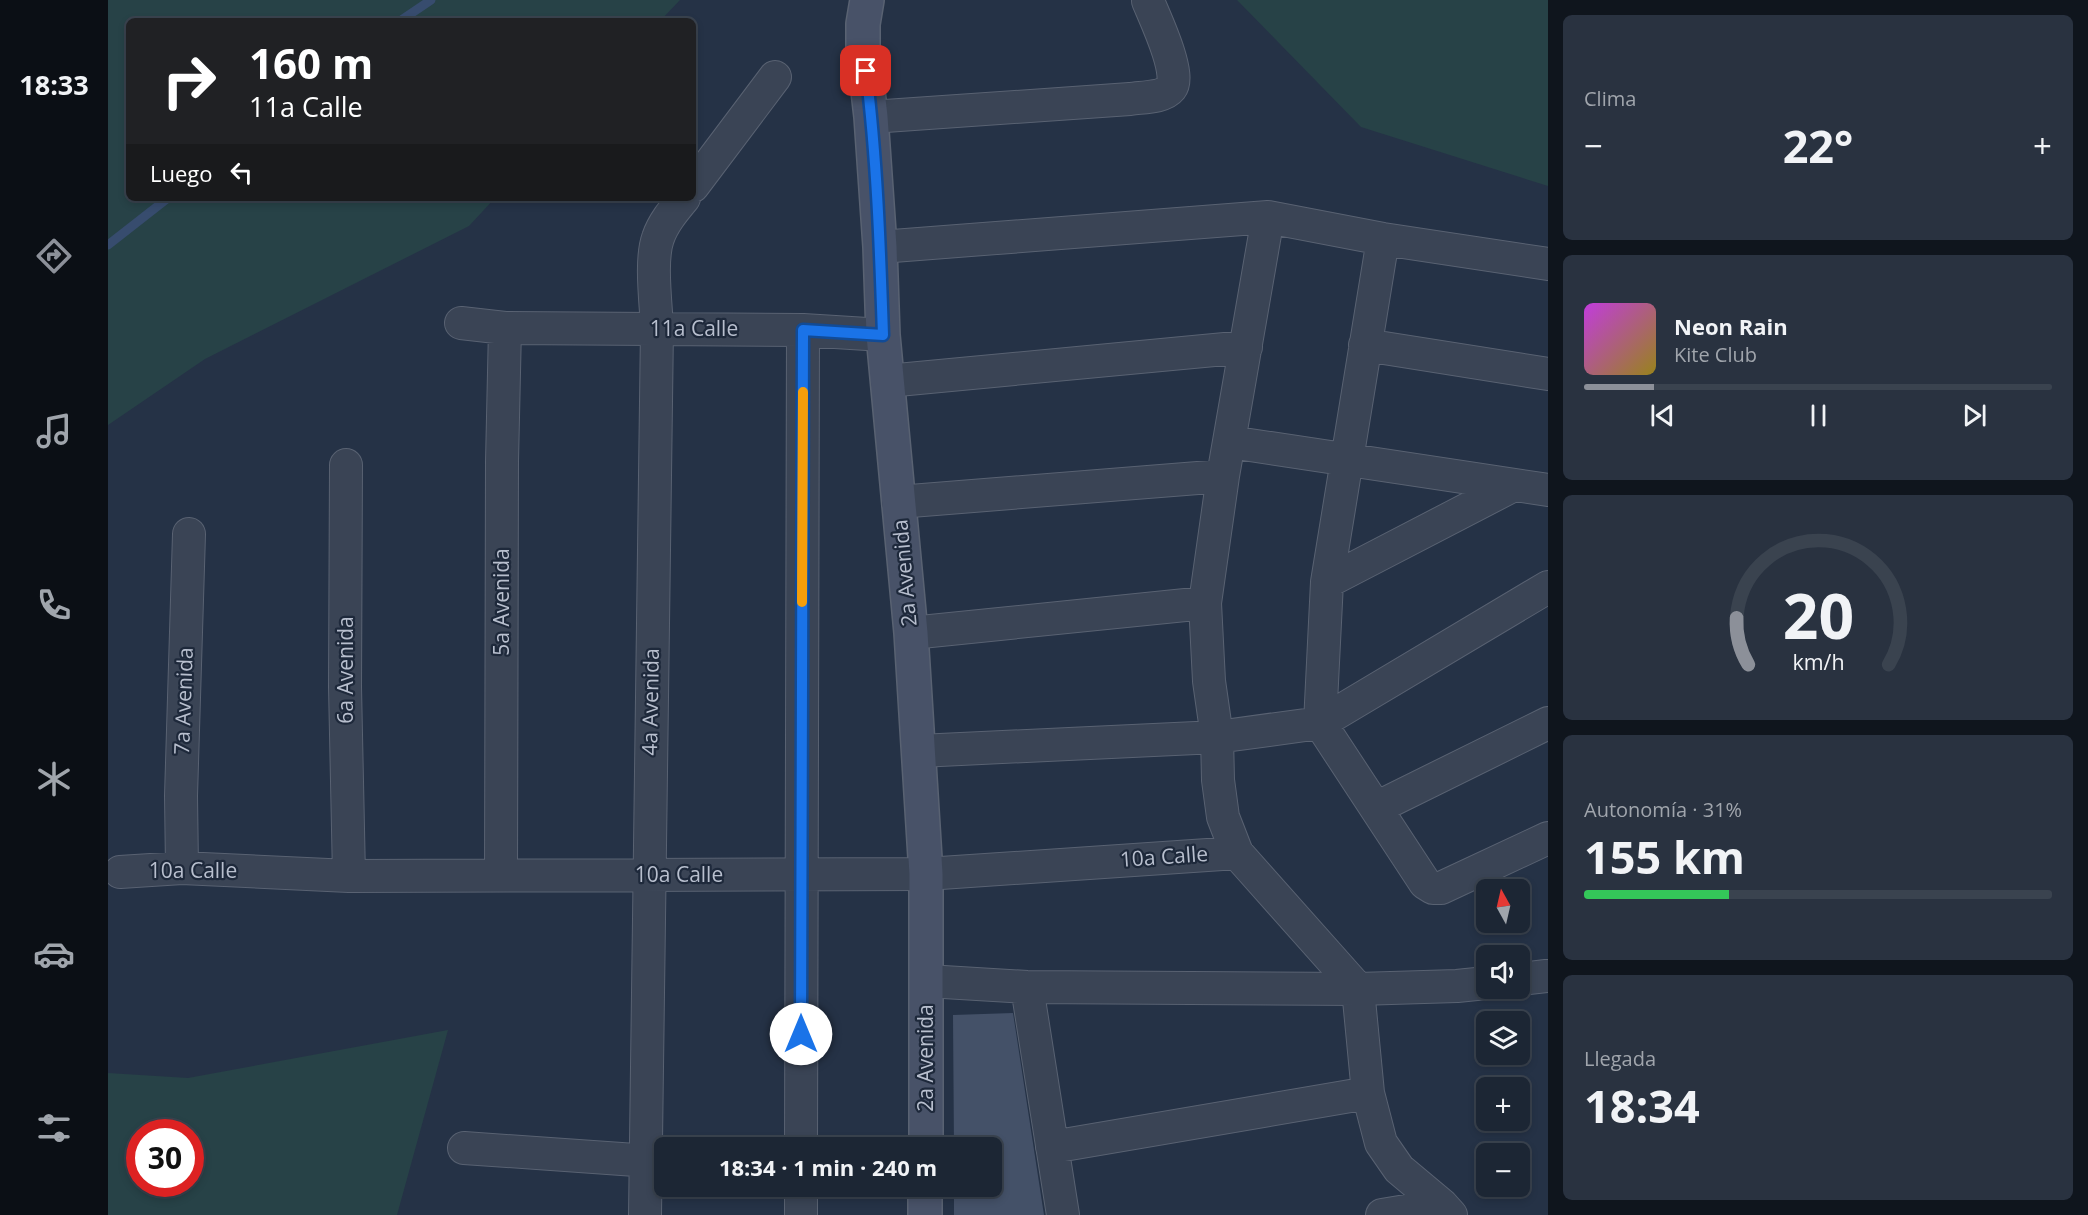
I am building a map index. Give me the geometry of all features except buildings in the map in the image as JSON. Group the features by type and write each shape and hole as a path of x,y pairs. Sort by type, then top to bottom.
{"main road":[{"name":"2a Avenida","path":"867,0 863,24 863,48 871,117 880,247 883,335 911,633 926,874 926,1137"},
{"path":"925,1197 925,1215"}],"street":[{"path":"871,117 1130,99 1161,94 1170,89 1173,83 1169,50 1148,1"},
{"path":"696,182 775,77"},
{"name":"4a Avenida","path":"654,1137 649,875 657,328 655,253 658,238 665,223 682,201"},
{"path":"880,247 1268,217 1383,239 1548,264"},
{"path":"1268,217 1223,476 1205,603 1209,681 1217,737 1218,780 1223,817 1237,852 1358,990 1368,1093 1381,1143 1400,1169 1446,1210"},
{"path":"1383,239 1327,582 1320,723 1425,883 1433,888 1441,888 1548,838"},
{"name":"11a Calle","path":"461,323 505,328 803,330 883,335"},
{"name":"5a Avenida","path":"501,875 502,462 505,328"},
{"path":"801,1137 803,330"},
{"path":"1365,345 1548,374"},
{"path":"887,381 1246,347"},
{"path":"1230,442 1548,490"},
{"name":"6a Avenida","path":"346,465 345,687 349,876"},
{"path":"898,502 1223,476"},
{"path":"1327,582 1512,486"},
{"name":"7a Avenida","path":"182,868 181,796 189,534"},
{"path":"919,751 1217,737 1320,723 1548,587"},
{"path":"911,633 1205,603"},
{"path":"1376,808 1548,723"},
{"name":"10a Calle","path":"120,872 182,868 349,876 926,874 1237,852"},
{"path":"927,981 1027,987 1358,990 1476,984"},
{"path":"1027,987 1063,1215"},
{"path":"1052,1147 1368,1093"},
{"path":"464,1148 654,1162"},
{"name":"4a Avenida","path":"645,1215 654,1167"},
{"path":"801,1197 801,1215"},
{"path":"1382,1215 1446,1210"}],"green space":[{"path":"108,0 680,0 663,18 126,18 126,201 492,201 469,226 205,359 108,425"},
{"path":"1237,0 1548,0 1548,186 1361,127"},
{"path":"448,1030 397,1215 108,1215 108,1073 188,1078"}],"waterway":[{"path":"404,18 431,0"},
{"path":"108,245 164,201"}],"slow traffic":[{"path":"802,602 803,392"}],"route":[{"path":"801,1034 803,330 883,335 880,247 866,71"}]}
